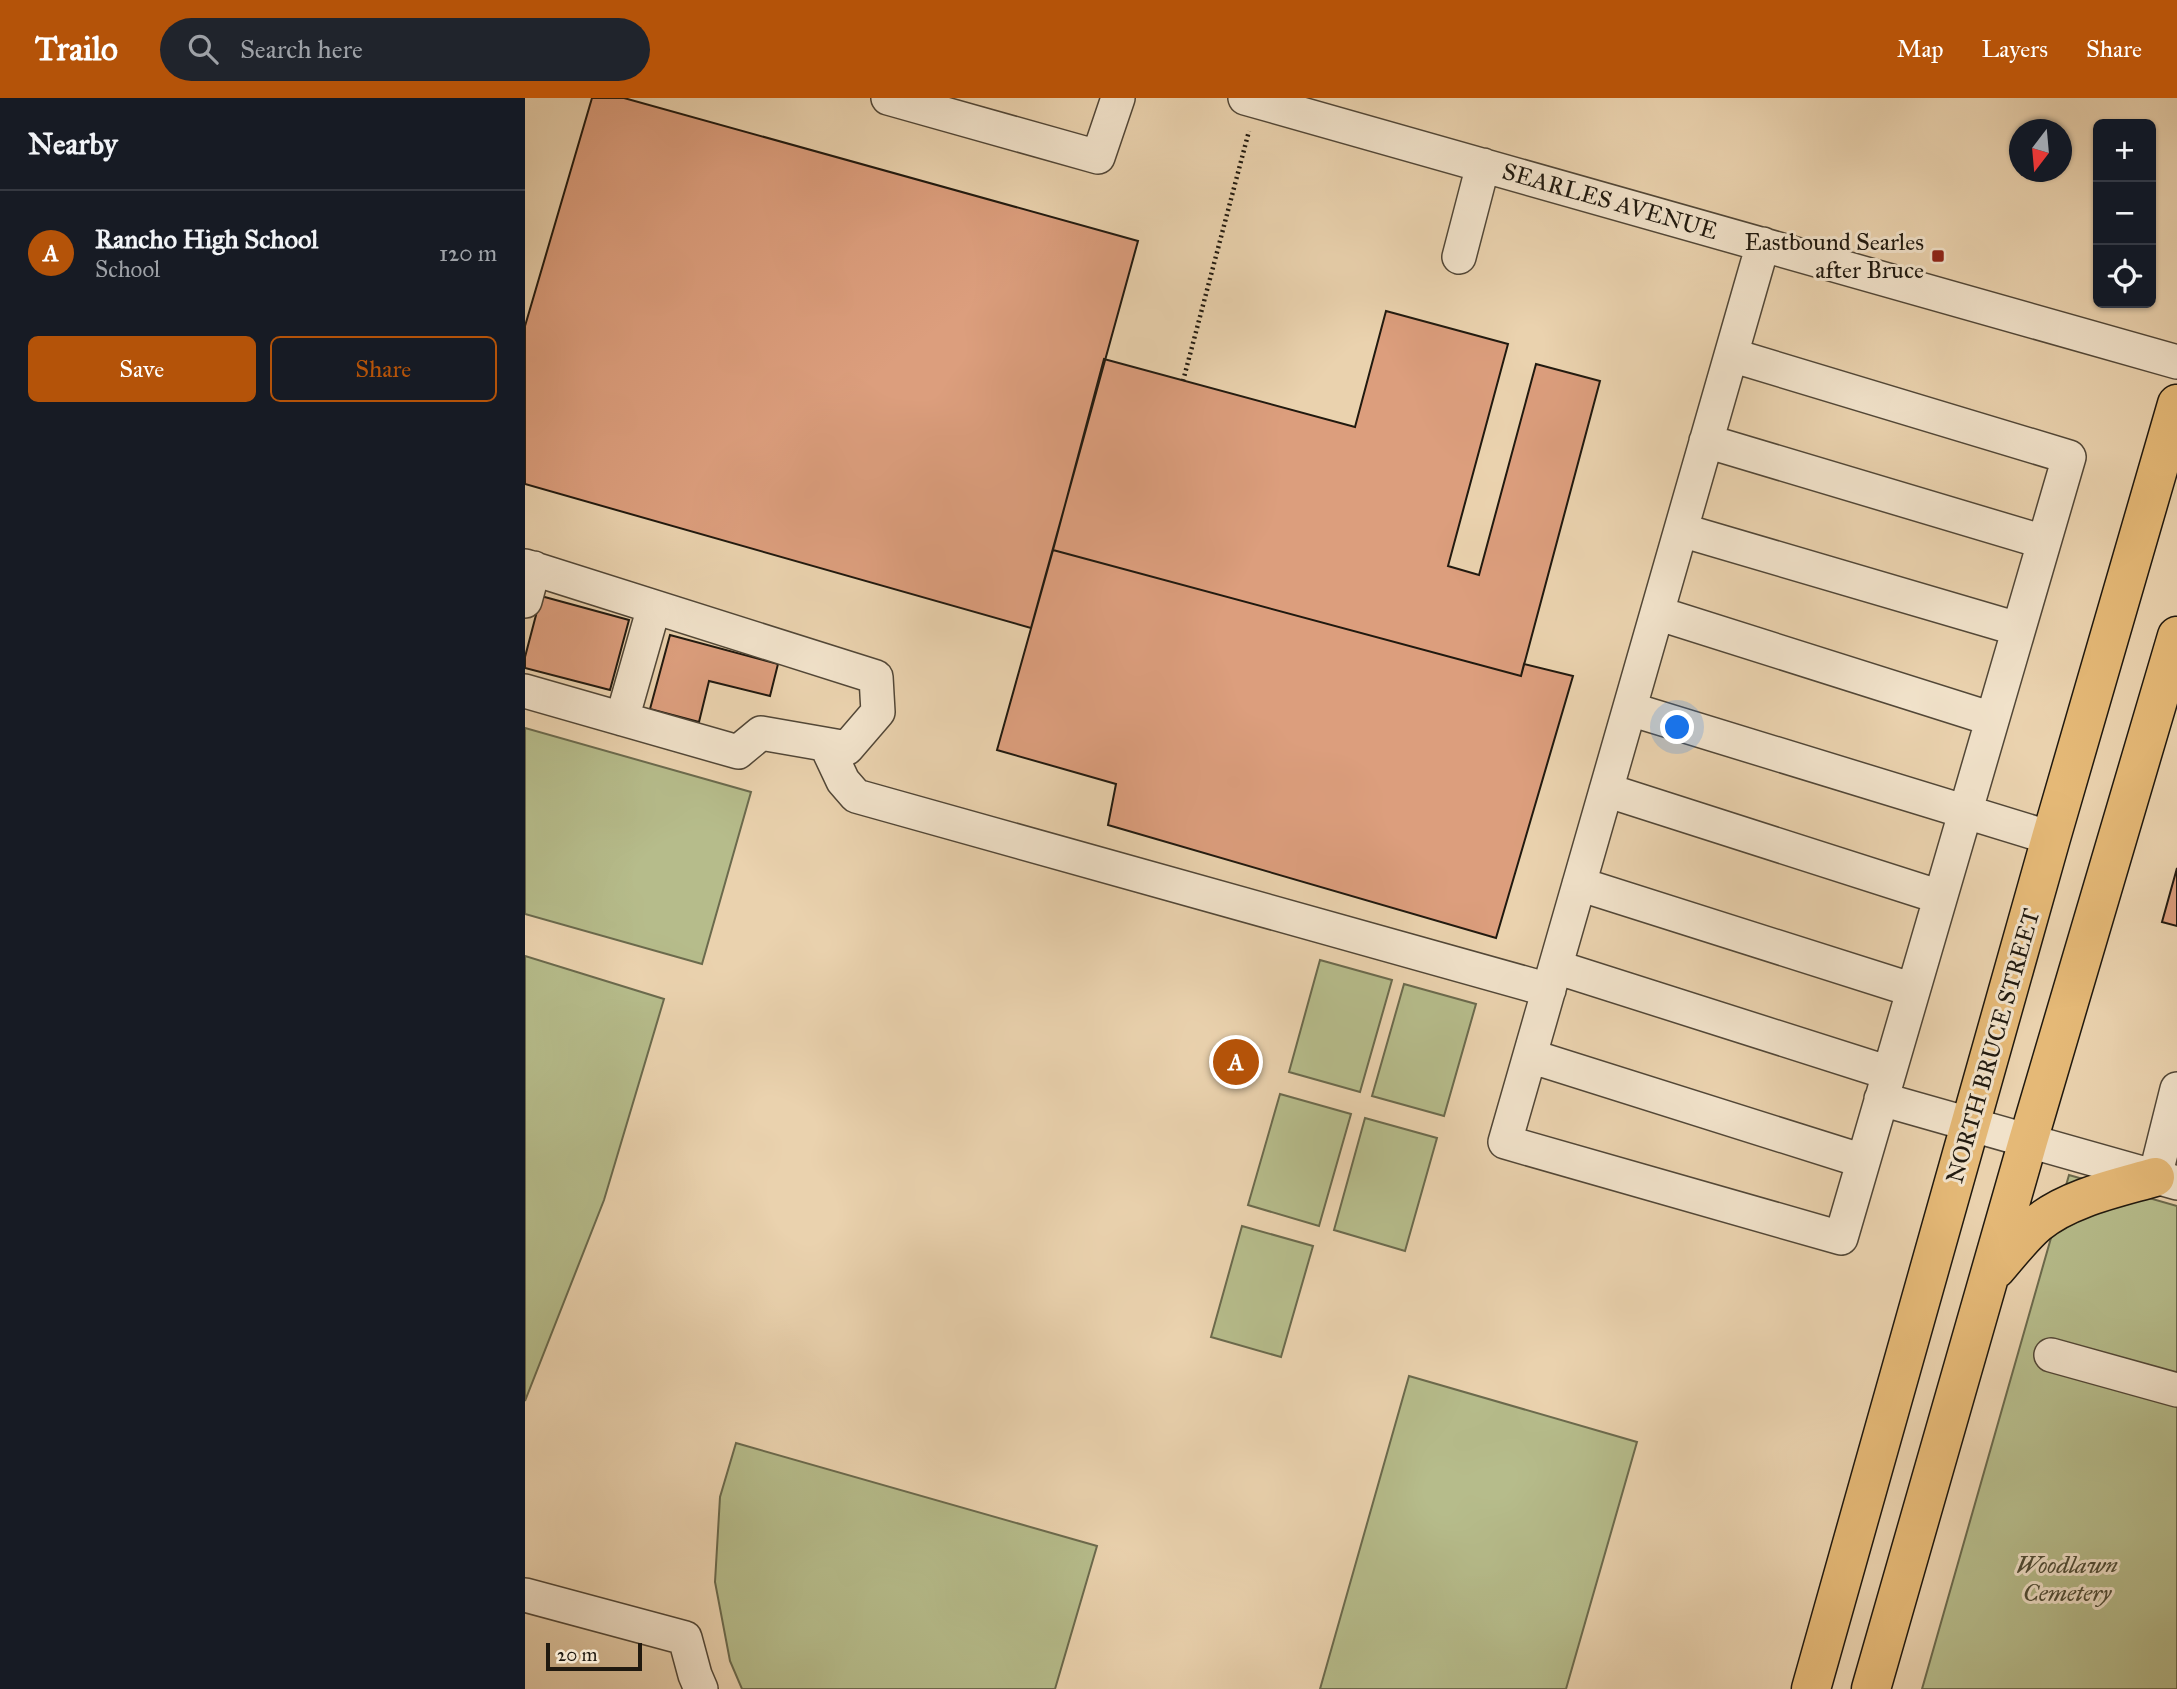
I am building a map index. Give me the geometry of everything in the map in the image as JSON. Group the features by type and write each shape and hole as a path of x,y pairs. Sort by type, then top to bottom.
{"main road":[{"name":"NORTH BRUCE STREET","path":"1811,1689 2051,838 2177,404"},
{"path":"1871,1689 2028,1141 2177,636"},
{"path":"1990,1276 2038,1224 2054,1213 2099,1193 2166,1180"}],"street":[{"path":"888,98 1098,156 1118,98"},
{"name":"SEARLES AVENUE","path":"1251,100 2177,362"},
{"path":"1459,257 1483,165"},
{"path":"1731,355 2069,457 1841,1238 1505,1142 1630,709 1706,441 1763,244"},
{"path":"1706,441 2044,542"},
{"path":"1681,530 2018,629"},
{"path":"525,601 529,567 876,677 879,712 847,748 761,733 738,752 525,691"},
{"path":"622,719 654,607"},
{"path":"1657,614 1992,719"},
{"path":"1630,709 2051,838"},
{"path":"826,745 843,780 856,796 1552,979 1885,1086 1971,1125 2166,1180 2177,1089"},
{"path":"1606,790 1940,897"},
{"path":"1579,884 1913,990"},
{"path":"1530,1056 1863,1161"},
{"path":"2051,1355 2177,1390"},
{"path":"525,1595 685,1639 701,1689"}],"path":[{"path":"1183,381 1251,100"}],"green space":[{"path":"525,728 751,792 702,964 525,914"},
{"path":"525,956 664,999 604,1200 525,1401"},
{"path":"1320,960 1392,980 1360,1092 1289,1072"},
{"path":"1404,984 1476,1004 1444,1116 1372,1096"},
{"path":"1280,1094 1351,1114 1319,1226 1248,1205"},
{"path":"1365,1118 1437,1138 1405,1251 1334,1230"},
{"name":"Woodlawn Cemetery","path":"2069,1175 2177,1206 2177,1689 1922,1689"},
{"path":"1242,1226 1313,1246 1281,1357 1211,1337"},
{"path":"1409,1376 1637,1442 1566,1689 1320,1689"},
{"path":"736,1443 1097,1546 1055,1689 742,1689 730,1661 715,1582 720,1497"}],"building":[{"path":"592,98 624,98 1138,241 1031,628 525,484 525,326"},
{"path":"1386,311 1508,344 1448,566 1479,575 1536,364 1600,381 1521,676 1053,550 1104,359 1355,427"},
{"path":"1053,550 1521,676 1524,664 1573,676 1496,938 1108,825 1116,784 997,750"},
{"path":"541,596 629,620 610,690 525,668 525,657"},
{"path":"670,635 778,664 770,696 709,681 699,722 650,709"},
{"path":"2177,868 2177,926 2162,922"}],"place":[{"name":"Eastbound Searles after Bruce","path":"1938,256"},
{"name":"Rancho High School","path":"1236,1062"}]}
